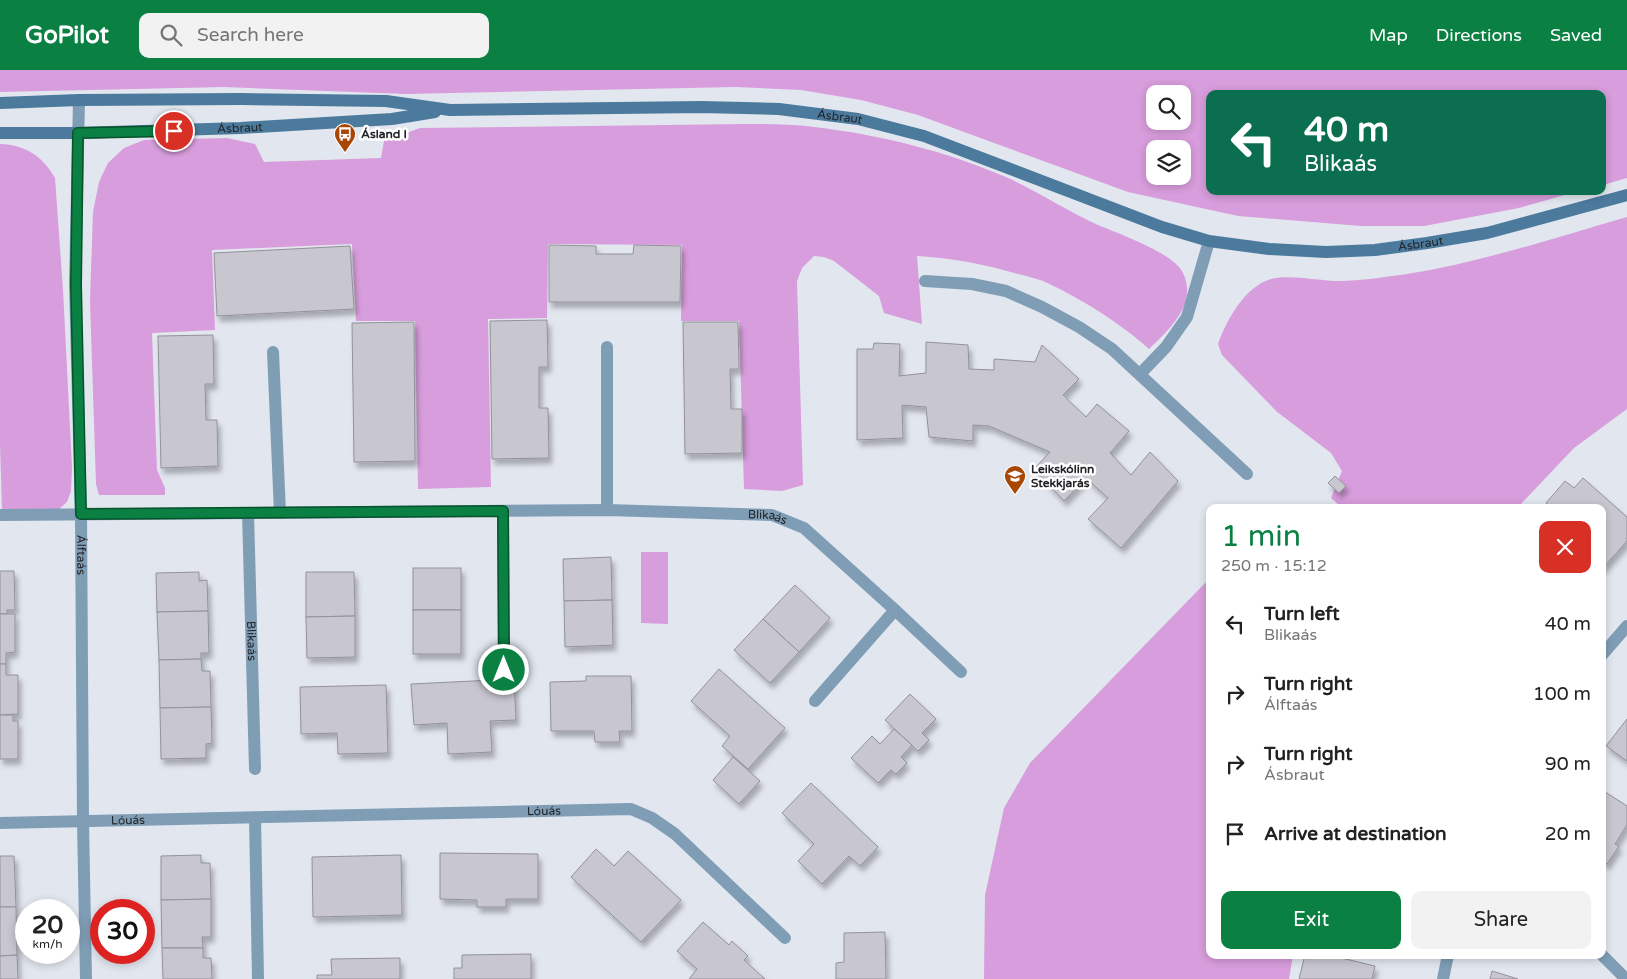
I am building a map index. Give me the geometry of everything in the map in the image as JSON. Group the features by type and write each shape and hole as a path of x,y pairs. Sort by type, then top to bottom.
{"street":[{"name":"Ásbraut","path":"0,103 78,100 241,99 386,101 450,110"},
{"name":"Álftaás","path":"78,100 76,284 81,514 86,979"},
{"name":"Ásbraut","path":"0,133 78,133 241,128 392,119 450,110 711,107 779,109 858,119 924,136 1162,227 1210,241 1269,249 1326,252 1375,250 1427,244 1487,233 1627,195"},
{"path":"1140,374 1166,347 1187,316 1210,241"},
{"path":"925,281 972,284 1006,291 1042,306 1079,328 1112,349 1247,474"},
{"path":"607,347 607,510"},
{"path":"272,352 280,513"},
{"name":"Blikaás","path":"0,515 607,510 772,515 804,528 961,672"},
{"path":"503,511 504,670"},
{"name":"Blikaás","path":"248,513 255,769"},
{"path":"815,701 895,610"},
{"path":"1606,650 1627,626"},
{"name":"Lóuás","path":"0,823 631,809 652,818 674,834 785,938"},
{"path":"254,818 258,979"},
{"path":"1443,979 1447,959"},
{"path":"1606,959 1626,979"}],"shaded area":[{"path":"0,70 1627,70 1627,178 1606,184 1606,90 1206,90 1206,195 1565,195 1519,208 1424,226 1361,226 1238,216 1128,192 918,115 861,100 801,90 736,87 406,94 224,87 0,92"},
{"path":"780,124 839,130 913,145 985,168 1031,189 1087,220 1158,251 1169,258 1183,273 1187,284 1184,306 1173,325 1149,349 1099,311 1043,281 980,264 917,256 922,324 884,313 879,296 834,261 814,256 802,268 797,281 803,485 782,491 744,489 739,321 681,321 682,245 548,244 547,318 488,319 491,487 418,489 415,321 356,321 352,244 212,250 215,330 152,333 157,470 165,488 165,495 99,495 96,484 90,301 93,212 99,182 108,163 124,148 144,140 227,138 255,144 264,162 381,158 384,141 420,128"},
{"path":"0,144 18,147 32,153 45,164 55,178 72,467 71,491 67,502 57,511 2,512 0,442"},
{"path":"1627,217 1627,409 1574,448 1521,504 1338,504 1331,498 1342,471 1331,453 1276,411 1222,355 1218,344 1231,315 1245,297 1253,289 1271,279 1287,277 1347,281 1373,279 1463,263"},
{"path":"641,552 668,552 668,624 641,623"},
{"path":"1206,582 1206,959 1292,959 1289,979 984,979 985,895 1004,808 1030,763"}],"building":[{"path":"549,245 596,246 596,254 633,254 634,245 681,246 680,302 549,302"},
{"path":"350,246 354,309 217,316 214,253"},
{"path":"547,320 548,367 539,367 539,408 548,408 549,458 492,459 490,321"},
{"path":"414,322 415,461 354,462 352,323"},
{"path":"683,322 738,322 739,369 730,369 731,409 742,409 742,453 685,454"},
{"path":"213,335 214,384 205,384 206,420 217,420 218,466 161,468 158,336"},
{"path":"926,342 968,345 969,369 994,370 994,359 1035,362 1042,345 1079,379 1063,395 1086,417 1097,404 1129,431 1110,453 1131,475 1150,452 1178,481 1121,548 1088,519 1108,498 1086,478 1064,501 1034,469 1050,452 989,426 973,425 973,441 929,437 926,407 902,405 903,438 857,440 857,349 873,349 874,343 900,344 899,376 926,373"},
{"path":"1335,476 1346,486 1339,493 1328,483"},
{"path":"1583,478 1627,517 1627,541 1606,565 1606,504 1546,503 1565,481 1574,488"},
{"path":"611,557 612,600 564,601 563,559"},
{"path":"413,568 461,568 461,610 413,610"},
{"path":"0,571 14,571 15,610 7,610 7,614 0,614"},
{"path":"199,572 199,581 207,580 208,611 157,612 156,573"},
{"path":"306,572 354,572 355,616 306,617"},
{"path":"795,585 830,618 799,652 763,619"},
{"path":"612,600 613,645 565,647 564,601"},
{"path":"413,610 461,610 461,654 413,654"},
{"path":"208,611 209,653 201,653 201,659 159,660 157,612"},
{"path":"0,614 15,614 15,652 6,653 6,664 0,664"},
{"path":"355,616 355,657 307,658 306,617"},
{"path":"763,619 799,652 770,683 734,650"},
{"path":"201,659 202,671 210,671 211,707 160,708 159,660"},
{"path":"0,664 6,664 6,675 18,675 18,714 0,715"},
{"path":"719,669 785,728 748,769 722,746 730,736 691,701"},
{"path":"586,676 631,676 632,731 619,731 620,742 595,742 594,731 551,731 550,682 586,681"},
{"path":"514,679 516,720 490,721 492,752 448,754 447,723 414,725 411,684"},
{"path":"386,685 388,753 338,754 337,733 301,734 300,687"},
{"path":"910,694 936,719 922,733 929,740 918,751 885,720"},
{"path":"211,707 212,743 206,744 206,758 161,759 160,708"},
{"path":"0,715 13,715 13,721 18,721 18,759 0,759"},
{"path":"1627,719 1627,761 1606,746"},
{"path":"894,729 912,745 901,757 907,763 896,774 891,770 878,783 851,758 872,736 880,744"},
{"path":"733,757 760,781 739,804 713,780"},
{"path":"811,783 878,847 860,866 849,856 822,884 798,861 814,844 782,813"},
{"path":"1606,793 1627,806 1627,825 1615,844 1619,846 1607,864"},
{"path":"596,849 614,866 628,851 681,900 641,942 571,877"},
{"path":"440,853 538,854 538,899 506,899 506,907 477,907 477,900 440,899"},
{"path":"201,855 201,863 210,863 211,899 161,900 161,856"},
{"path":"401,855 402,915 313,917 312,857"},
{"path":"0,856 14,856 15,907 0,907"},
{"path":"211,899 211,937 202,937 203,948 162,948 161,900"},
{"path":"0,907 15,907 15,955 0,956"},
{"path":"703,922 729,945 732,941 748,956 744,960 765,979 689,979 697,969 677,951"},
{"path":"885,932 886,979 836,979 836,963 844,962 844,933"},
{"path":"162,948 203,948 203,958 211,958 212,979 163,979"},
{"path":"531,954 531,979 454,979 454,968 462,968 462,955"},
{"path":"15,955 18,979 0,979 0,956"},
{"path":"400,958 400,979 317,979 317,975 332,975 331,959"},
{"path":"1304,959 1346,959 1375,966 1372,979 1299,979"},
{"path":"1492,971 1518,979 1490,979"}],"place":[{"name":"Ásland I","path":"345,153"},
{"name":"Leikskólinn Stekkjarás","path":"1015,495"}],"route":[{"path":"174,131 78,133 76,284 81,514 503,511 504,670"}]}
